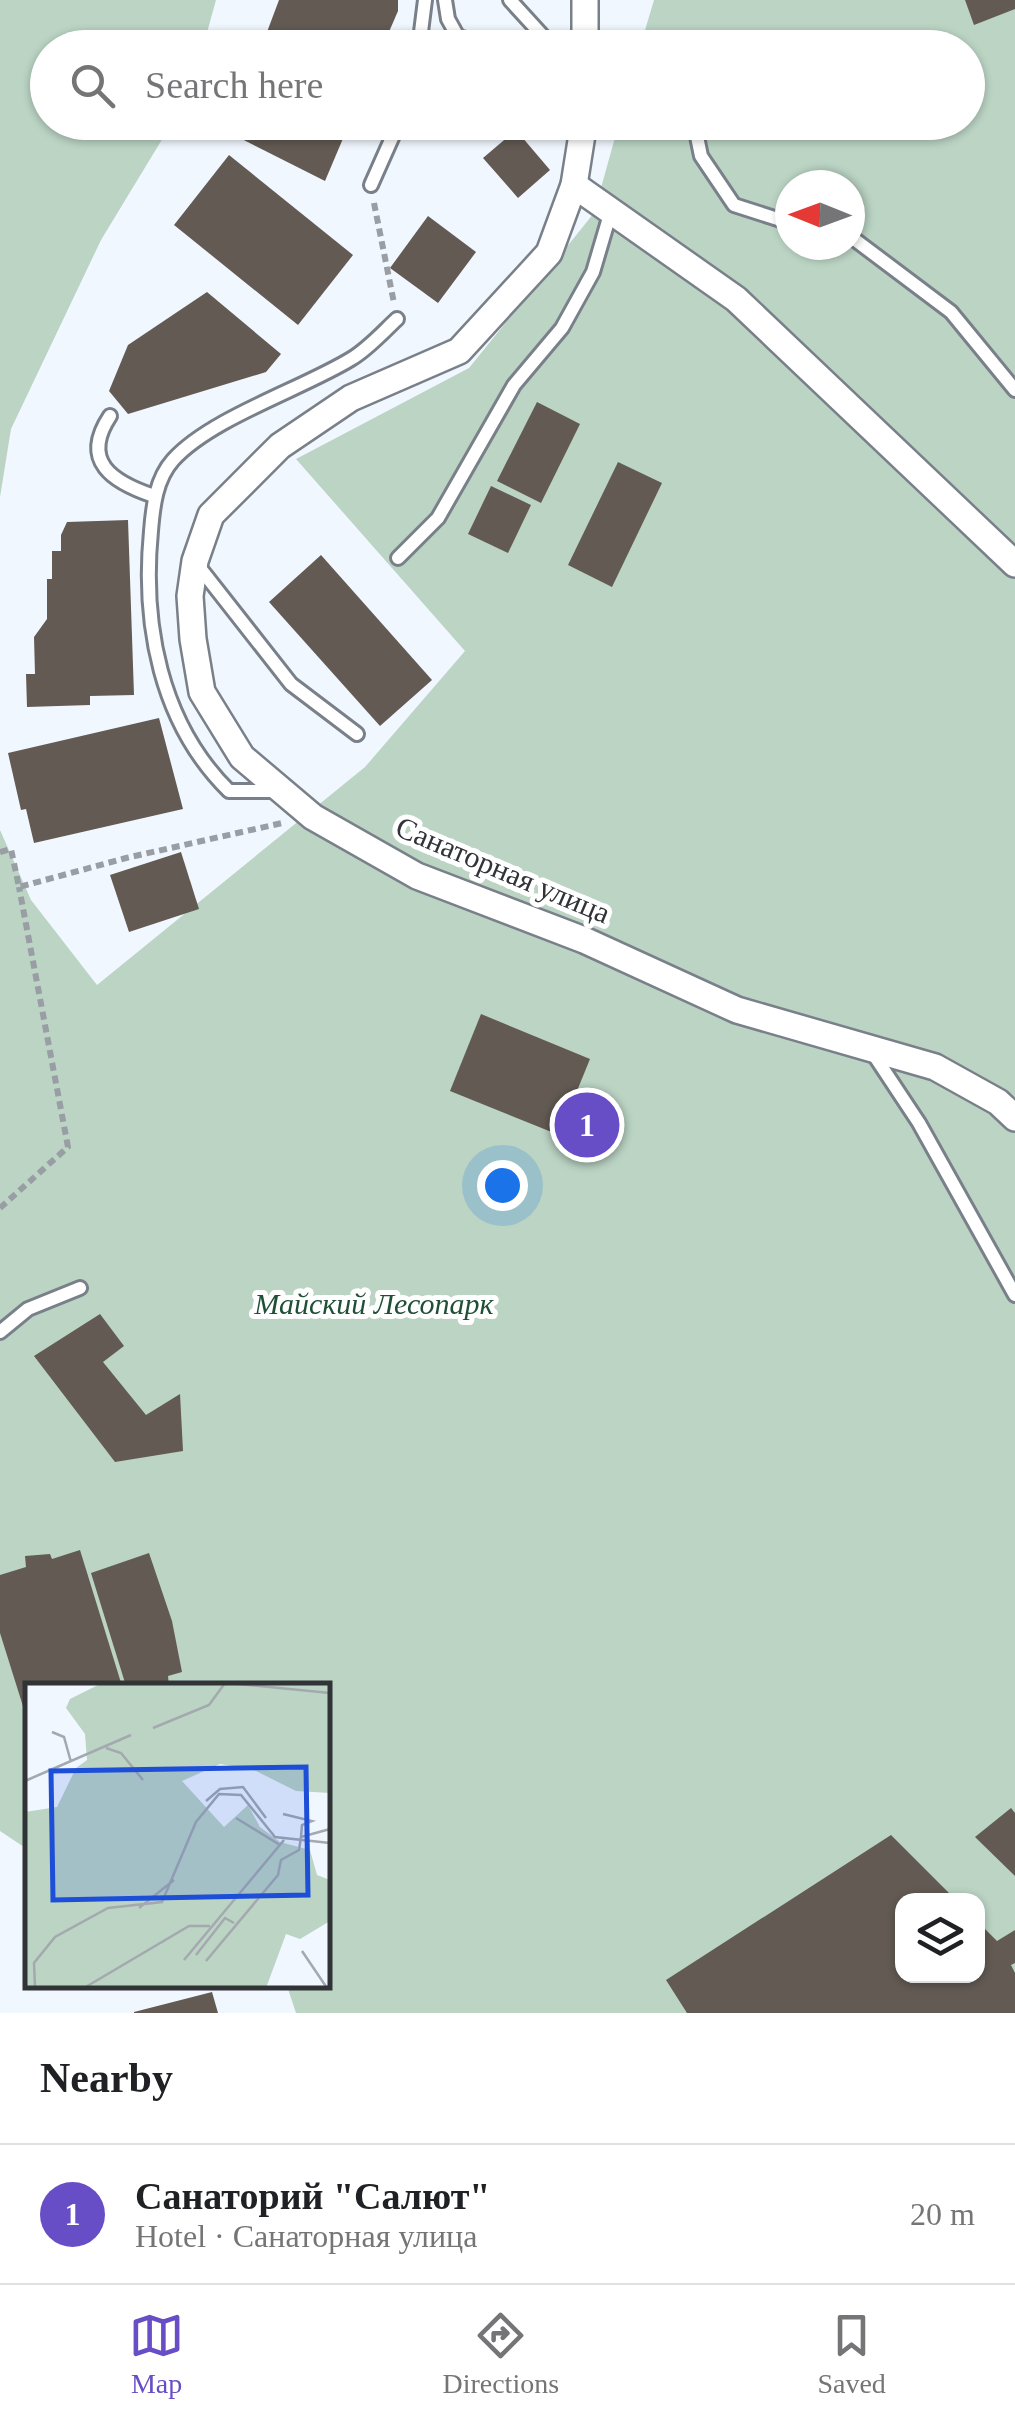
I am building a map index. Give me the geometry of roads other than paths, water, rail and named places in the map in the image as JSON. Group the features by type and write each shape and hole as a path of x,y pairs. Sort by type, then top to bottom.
{"street":[{"path":"585,0 590,30"},
{"name":"Санаторная улица","path":"581,140 574,185 549,253 459,351 351,398 280,446 211,515 194,561 190,596 192,639 202,692 242,757 312,817 418,876 584,940 737,1010 935,1067 998,1102 1015,1118"},
{"path":"574,185 736,299 1015,564"}],"lane":[{"path":"422,30 425,0"},
{"path":"445,0 454,30"},
{"path":"510,0 537,30"},
{"path":"371,185 391,140"},
{"path":"698,140 701,156 734,205 775,218"},
{"path":"398,558 438,518 514,385 562,328 593,272 611,211"},
{"path":"865,247 950,312 1015,390"},
{"path":"282,791 229,791 212,774 187,736 164,684 151,634 147,572 154,496 172,460 195,443 242,414 354,358 397,319"},
{"path":"110,416 97,444 102,466 126,487 154,496"},
{"path":"194,561 291,684 357,734"},
{"path":"870,1048 938,1156 1015,1295"},
{"path":"0,1332 28,1309 80,1288"}],"place":[{"name":"Санаторий \"Салют\"","path":"587,1125"}],"park label":[{"name":"Майский Лесопарк","path":"374,1304"}]}
